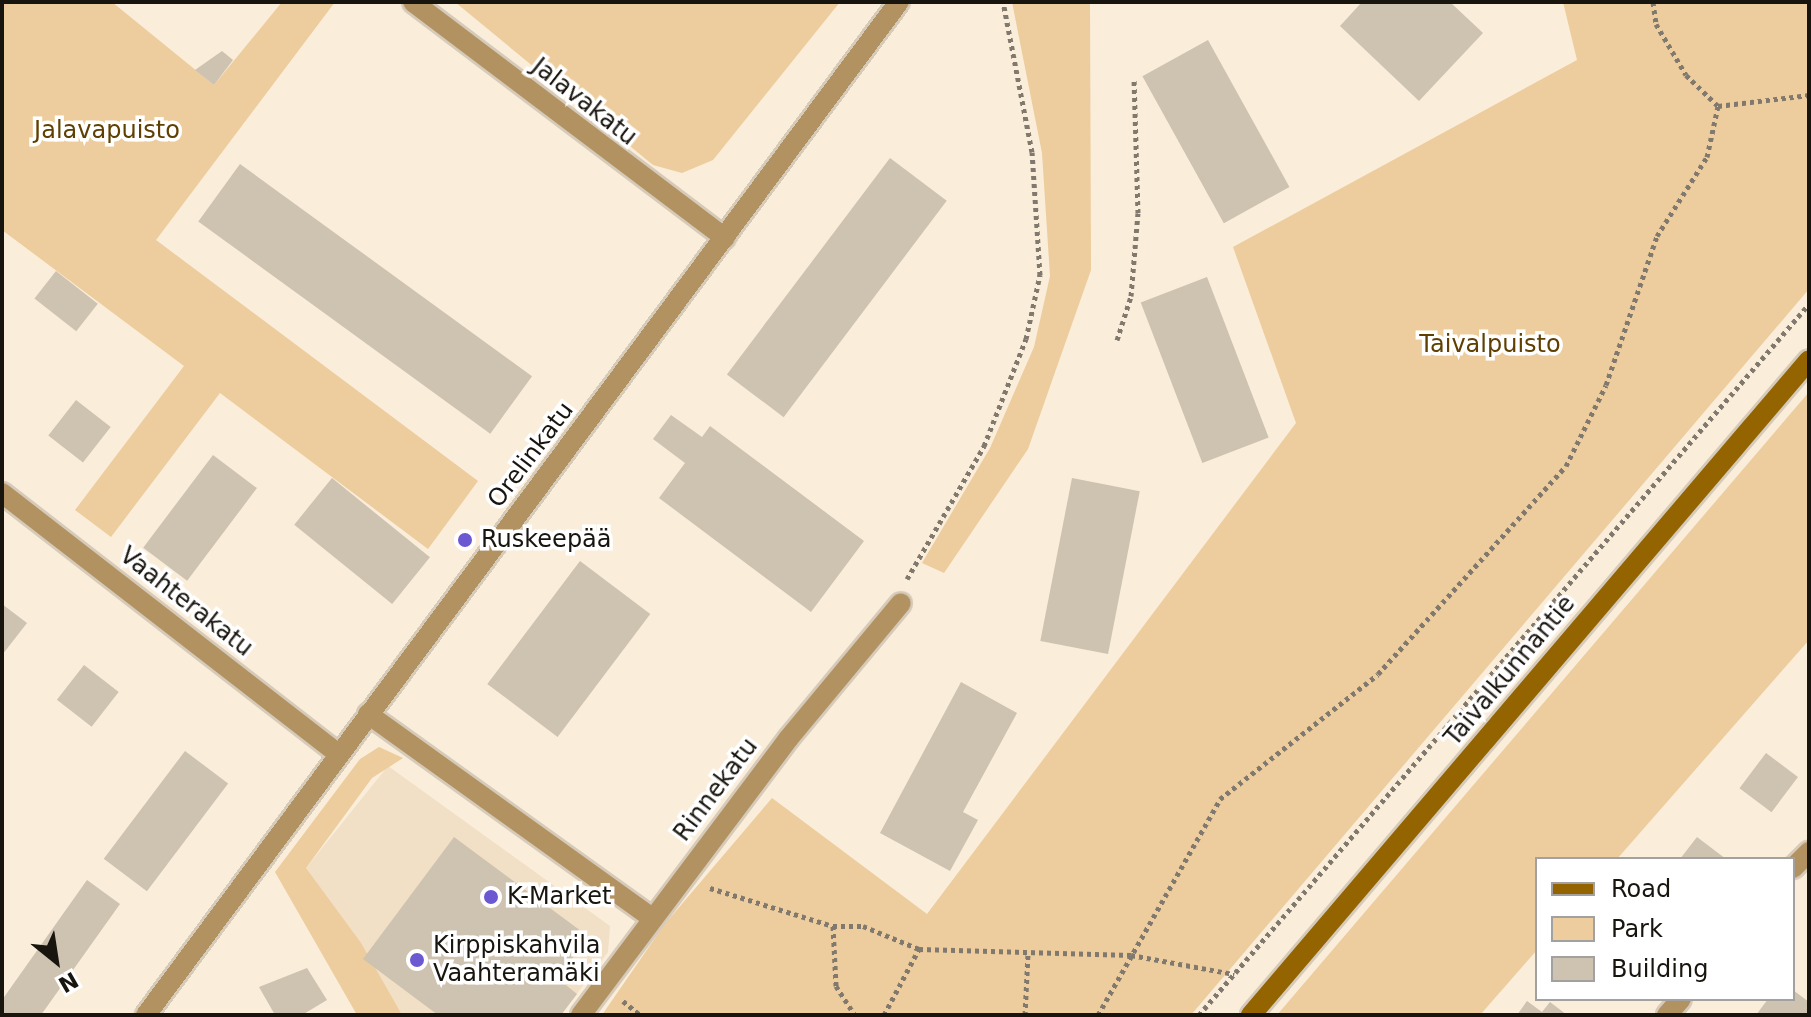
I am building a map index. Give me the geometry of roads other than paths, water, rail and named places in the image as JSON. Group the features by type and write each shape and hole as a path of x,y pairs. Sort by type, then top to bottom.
{"main road":[{"name":"Taivalkunnantie","path":"1251,1015 1809,360"}],"street":[{"name":"Jalavakatu","path":"413,2 725,238"},
{"name":"Orelinkatu","path":"146,1015 899,2"},
{"name":"Vaahterakatu","path":"2,493 338,754"},
{"name":"Rinnekatu","path":"581,1015 650,917 901,603"},
{"path":"368,714 650,917"}],"place":[{"name":"Ruskeepää","path":"465,540"},
{"name":"K-Market","path":"491,897"},
{"name":"Kirppiskahvila Vaahteramäki","path":"417,960"}],"park label":[{"name":"Jalavapuisto","path":"107,131"},
{"name":"Taivalpuisto","path":"1490,345"}]}
